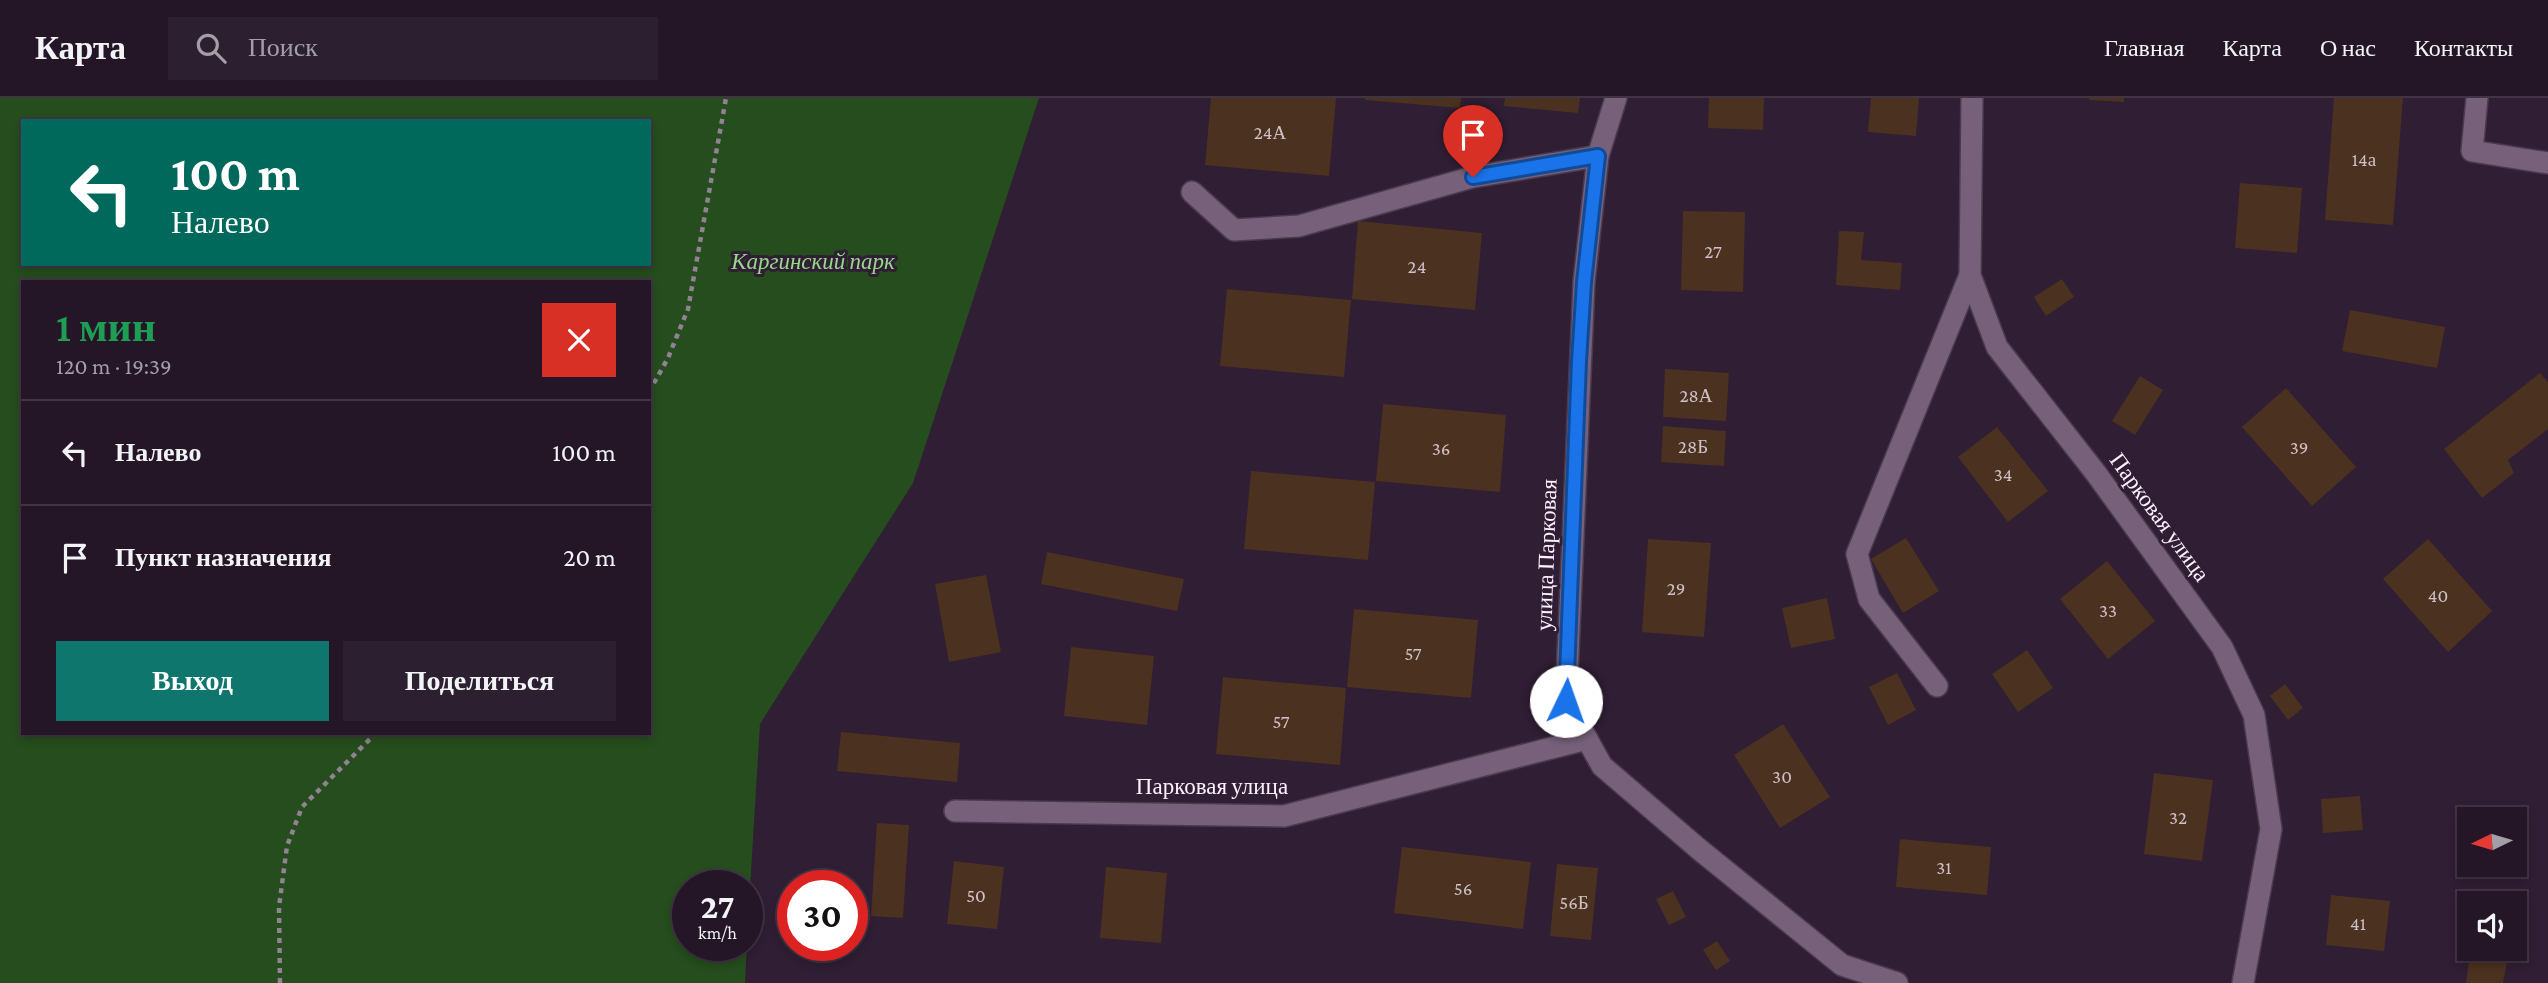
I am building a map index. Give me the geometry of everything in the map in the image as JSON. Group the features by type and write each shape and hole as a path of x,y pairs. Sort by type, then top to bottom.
{"street":[{"name":"улица Парковая","path":"1616,98 1598,156 1584,282 1566,701 1602,766 1842,974 1897,983"},
{"name":"Парковая улица","path":"1972,98 1970,275 1997,347 2103,483 2222,647 2254,715 2272,828 2243,983"},
{"path":"2477,98 2472,150 2548,163"},
{"path":"1192,191 1234,230 1299,226 1473,177 1598,156"},
{"path":"1937,686 1869,599 1857,554 1970,275"},
{"name":"Парковая улица","path":"955,811 1284,816 1587,739"}],"path":[{"path":"651,388 668,358 688,309 726,98"},
{"path":"280,983 279,908 287,846 302,807 374,735"}],"green space":[{"name":"Каргинский парк","path":"0,98 1039,98 913,483 760,724 751,870 672,870 672,961 746,961 745,983 0,983"}],"building":[{"path":"1211,98 1336,98 1329,176 1205,165"},
{"path":"1365,98 1461,98 1460,108"},
{"path":"1505,98 1580,98 1578,113 1504,106"},
{"path":"1709,98 1764,98 1763,130 1708,128"},
{"path":"1871,98 1919,98 1916,136 1868,132"},
{"path":"2124,98 2124,102 2089,100"},
{"path":"2334,98 2403,98 2393,225 2325,220"},
{"path":"2240,183 2302,188 2297,253 2235,248"},
{"path":"1683,211 1745,212 1743,292 1681,290"},
{"path":"1358,221 1482,233 1475,310 1352,299"},
{"path":"1839,231 1864,232 1861,260 1902,263 1900,290 1836,285"},
{"path":"2062,279 2074,297 2046,316 2034,297"},
{"path":"1227,289 1351,300 1344,377 1220,366"},
{"path":"2350,310 2445,327 2437,368 2342,351"},
{"path":"1665,369 1729,373 1726,421 1663,417"},
{"path":"2540,373 2548,382 2548,429 2508,460 2514,473 2482,498 2444,449"},
{"path":"2140,376 2163,390 2135,435 2112,421"},
{"path":"2286,388 2356,467 2312,506 2242,427"},
{"path":"1383,404 1506,415 1500,492 1376,481"},
{"path":"1663,426 1726,431 1724,466 1661,462"},
{"path":"1997,427 2048,491 2008,522 1958,457"},
{"path":"1251,471 1375,482 1368,560 1244,549"},
{"path":"1906,538 1939,591 1903,613 1871,559"},
{"path":"1648,539 1711,543 1704,637 1642,632"},
{"path":"2428,539 2492,611 2448,652 2383,579"},
{"path":"1047,552 1184,579 1177,611 1041,584"},
{"path":"2107,561 2155,621 2108,659 2060,599"},
{"path":"986,575 1001,652 949,662 935,584"},
{"path":"1827,598 1835,639 1791,648 1782,608"},
{"path":"1354,609 1478,620 1471,698 1347,687"},
{"path":"1071,647 1154,656 1147,725 1064,716"},
{"path":"2027,650 2053,688 2018,712 1992,674"},
{"path":"1897,673 1916,710 1888,725 1869,687"},
{"path":"1223,677 1346,688 1340,765 1216,754"},
{"path":"2285,684 2303,708 2288,720 2270,696"},
{"path":"1783,724 1830,797 1780,828 1734,755"},
{"path":"841,732 960,743 957,782 837,771"},
{"path":"2154,773 2213,780 2202,861 2144,854"},
{"path":"2360,796 2363,830 2323,833 2321,799"},
{"path":"877,823 909,825 903,918 871,916"},
{"path":"1900,839 1991,847 1987,895 1896,887"},
{"path":"1402,847 1531,862 1523,929 1394,913"},
{"path":"954,861 1004,867 997,929 947,924"},
{"path":"1557,864 1598,868 1591,940 1550,936"},
{"path":"1106,867 1167,873 1161,943 1100,938"},
{"path":"1673,891 1686,917 1669,925 1656,899"},
{"path":"2331,895 2390,901 2384,951 2326,945"},
{"path":"1717,941 1730,961 1716,970 1703,950"},
{"path":"2469,961 2507,961 2503,983 2466,983"}],"route":[{"path":"1473,177 1598,156 1584,282 1579,361 1566,701"}]}
